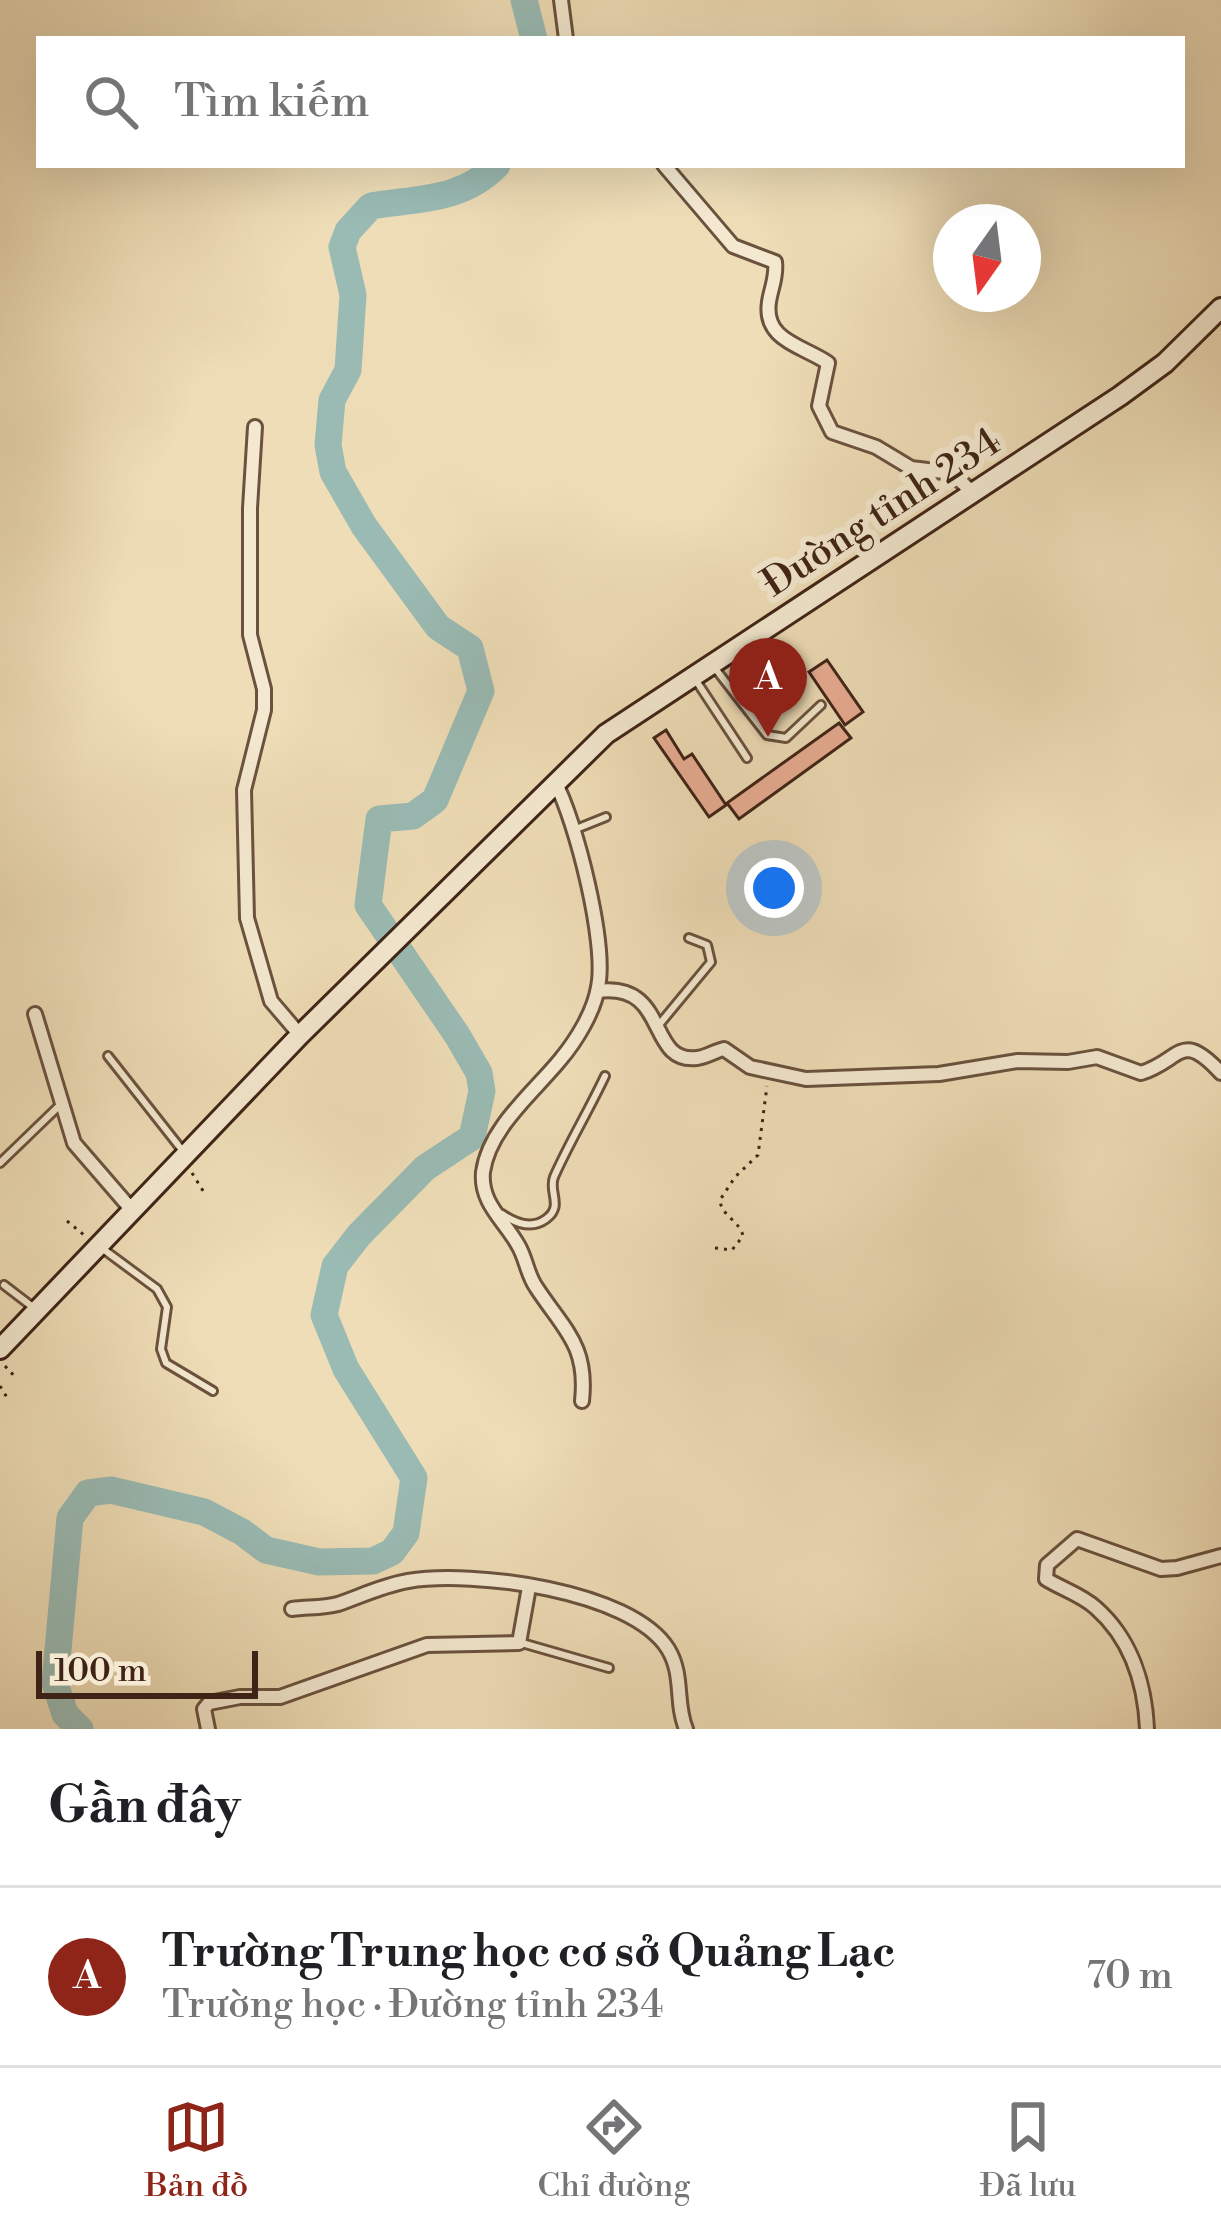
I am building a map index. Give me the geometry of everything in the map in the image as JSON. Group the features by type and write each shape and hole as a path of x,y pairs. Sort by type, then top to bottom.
{"main road":[{"name":"Đường tỉnh 234","path":"300,1035 617,726 1145,379 1221,308"},
{"path":"0,1349 300,1035"}],"street":[{"path":"561,0 566,36"},
{"path":"666,168 733,246 775,262 770,321 787,342 828,363 819,406 827,427 911,468 952,473 973,492"},
{"path":"255,427 250,635 264,689 264,710 244,790 247,918 271,1001 300,1035"},
{"path":"556,782 576,829 600,970 598,992 570,1048 492,1143 483,1175 490,1204 517,1242 536,1287 579,1350 584,1369 582,1401"},
{"path":"598,992 617,990 640,999 666,1048 674,1053 698,1058 724,1049 742,1063 806,1078 939,1074 1018,1061 1096,1057 1142,1073 1169,1054 1191,1049 1221,1072"},
{"path":"35,1014 74,1144 131,1209"},
{"path":"1147,1729 1140,1678 1119,1634 1096,1608 1046,1579 1047,1565 1077,1539 1161,1568 1221,1556"},
{"path":"292,1609 325,1607 427,1578 468,1577 600,1605 650,1628 666,1646 678,1672 686,1729"},
{"path":"208,1729 204,1709 209,1703 280,1697 427,1646 519,1642 529,1587"}],"lane":[{"path":"712,664 767,735 786,738 821,704"},
{"path":"693,676 747,758"},
{"path":"576,829 606,817"},
{"path":"658,1026 711,962 707,945 689,938"},
{"path":"108,1056 183,1154"},
{"path":"490,1204 519,1224 548,1218 557,1200 553,1179 604,1076"},
{"path":"0,1163 59,1105"},
{"path":"98,1246 157,1289 167,1307 160,1349 166,1363 213,1390"},
{"path":"4,1285 38,1310"},
{"path":"519,1642 609,1668"}],"path":[{"path":"715,1248 732,1250 743,1236 722,1210 720,1199 758,1155 763,1100 773,1073"},
{"path":"183,1154 205,1194"},
{"path":"67,1221 98,1246"},
{"path":"0,1360 17,1379"},
{"path":"0,1386 8,1399"}],"building":[{"path":"827,660 863,712 845,725 809,672"},
{"path":"839,723 851,738 739,819 727,803"},
{"path":"666,730 684,759 692,754 726,805 709,817 654,738"}],"waterway":[{"path":"524,0 533,36"},
{"path":"80,1729 65,1714 55,1683 70,1518 88,1493 111,1490 204,1512 266,1550 319,1562 373,1561 392,1552 406,1533 414,1478 346,1369 324,1315 335,1266 359,1235 425,1168 472,1137 482,1091 479,1073 368,905 379,819 413,816 435,800 481,691 470,648 438,627 364,526 333,472 328,445 332,400 348,370 353,295 342,247 348,231 371,206 454,192 494,168"}],"place":[{"name":"Trường Trung học cơ sở Quảng Lạc","path":"768,737"}]}
